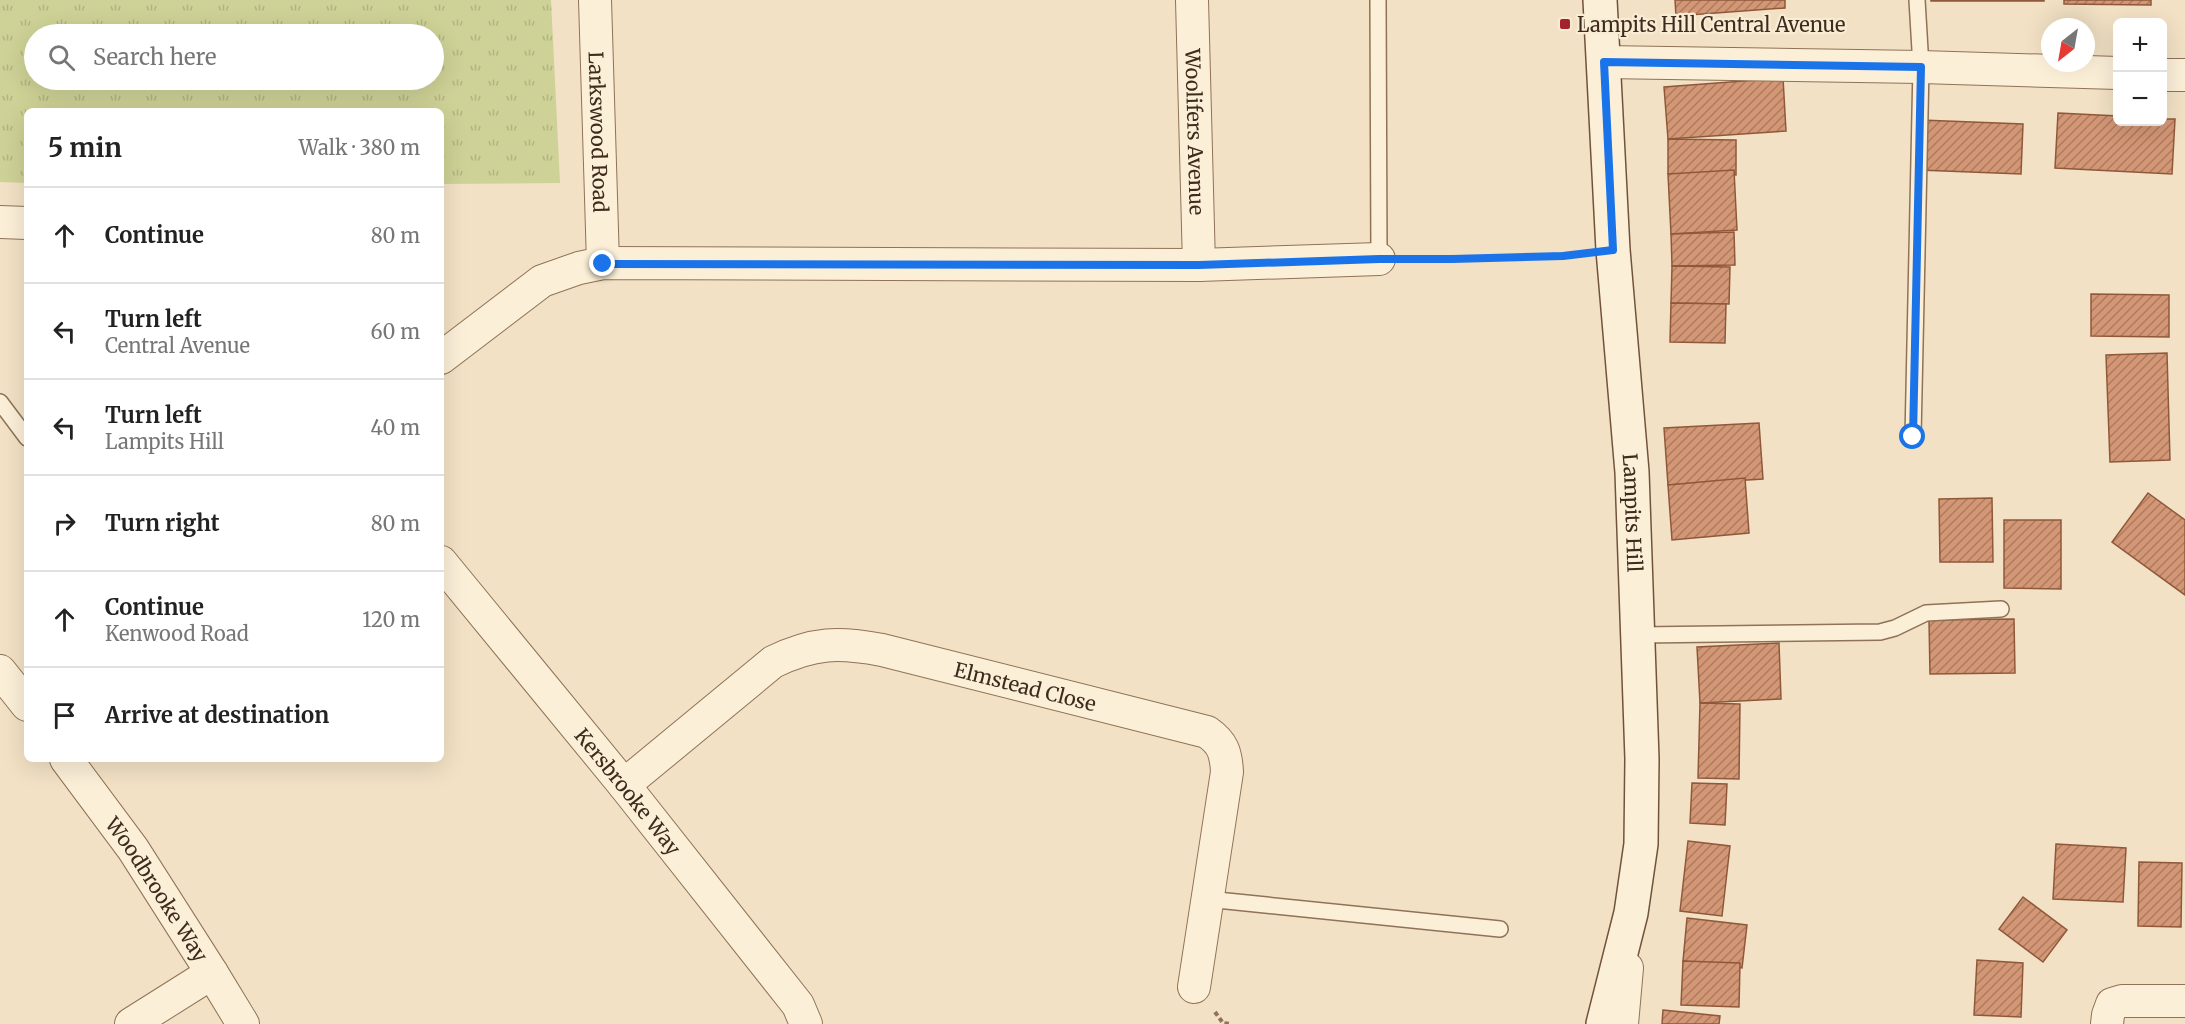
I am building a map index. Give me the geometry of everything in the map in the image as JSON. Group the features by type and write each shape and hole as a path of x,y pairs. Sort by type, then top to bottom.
{"main road":[{"name":"Lampits Hill","path":"1600,0 1613,250 1632,472 1642,759 1641,844 1631,913 1603,1024"}],"street":[{"name":"Larkswood Road","path":"594,0 603,264"},
{"name":"Woolifers Avenue","path":"1192,0 1199,265"},
{"path":"1604,62 2113,73"},
{"path":"2167,75 2185,75"},
{"path":"0,222 24,223"},
{"path":"444,356 542,281 579,268 603,264 1199,265 1379,259"},
{"name":"Kersbrooke Way","path":"444,566 624,786 798,1005 806,1024"},
{"name":"Elmstead Close","path":"624,786 773,662 792,653 820,645 851,644 894,653 1207,732 1218,739 1226,753 1227,772 1194,987"},
{"name":"Woodbrooke Way","path":"68,762 133,849 243,1024"},
{"path":"1622,1024 1631,913"},
{"path":"131,1024 212,973"},
{"path":"2110,1014 2122,1001 2185,1001"}],"lane":[{"path":"1378,0 1379,259"},
{"path":"1913,437 1921,67 1917,0"},
{"path":"0,402 24,434"},
{"path":"1639,635 1880,632 1895,628 1926,613 2001,609"},
{"path":"1207,900 1500,929"}],"path":[{"path":"1379,259 1563,256 1613,250"}],"green space":[{"path":"0,0 551,0 560,183 444,184 444,108 24,108 24,183 0,182"}],"building":[{"path":"1675,0 1785,0 1785,8 1676,16"},
{"path":"2044,0 2044,1 1931,1"},
{"path":"2064,0 2151,0 2151,5 2064,4"},
{"path":"1783,78 1786,131 1668,139 1664,87"},
{"path":"2058,113 2113,116 2113,126 2167,126 2167,119 2175,119 2172,174 2055,168"},
{"path":"1921,120 2023,124 2021,174 1919,170"},
{"path":"1668,139 1736,140 1736,175 1668,174"},
{"path":"1734,170 1737,230 1671,234 1668,174"},
{"path":"1734,232 1735,265 1672,266 1671,234"},
{"path":"1672,266 1730,267 1729,304 1671,303"},
{"path":"2091,294 2169,295 2169,337 2091,336"},
{"path":"1671,303 1726,304 1725,343 1670,342"},
{"path":"2167,353 2170,460 2110,462 2106,355"},
{"path":"1759,423 1763,479 1668,485 1664,428"},
{"path":"1745,478 1749,533 1672,540 1668,485"},
{"path":"2148,493 2185,520 2185,595 2112,542"},
{"path":"1992,498 1993,562 1940,562 1939,499"},
{"path":"2004,520 2061,520 2061,589 2004,588"},
{"path":"2014,619 2015,673 1930,674 1929,620"},
{"path":"1779,643 1781,699 1700,703 1697,647"},
{"path":"1700,703 1740,704 1739,779 1698,778"},
{"path":"1692,783 1727,784 1725,825 1690,823"},
{"path":"1688,841 1730,846 1722,916 1680,911"},
{"path":"2056,844 2126,848 2123,902 2053,899"},
{"path":"2139,862 2182,863 2181,927 2138,926"},
{"path":"2023,897 2067,930 2043,962 1999,929"},
{"path":"1687,918 1747,925 1742,968 1683,961"},
{"path":"1977,960 2023,963 2021,1017 1974,1015"},
{"path":"1683,961 1740,963 1739,1007 1681,1005"},
{"path":"1663,1010 1720,1016 1719,1024 1662,1024"}],"place":[{"name":"Lampits Hill Central Avenue","path":"1565,24"}],"route":[{"path":"603,264 1199,265 1563,256 1613,250 1604,62 1921,67 1913,437"}]}
